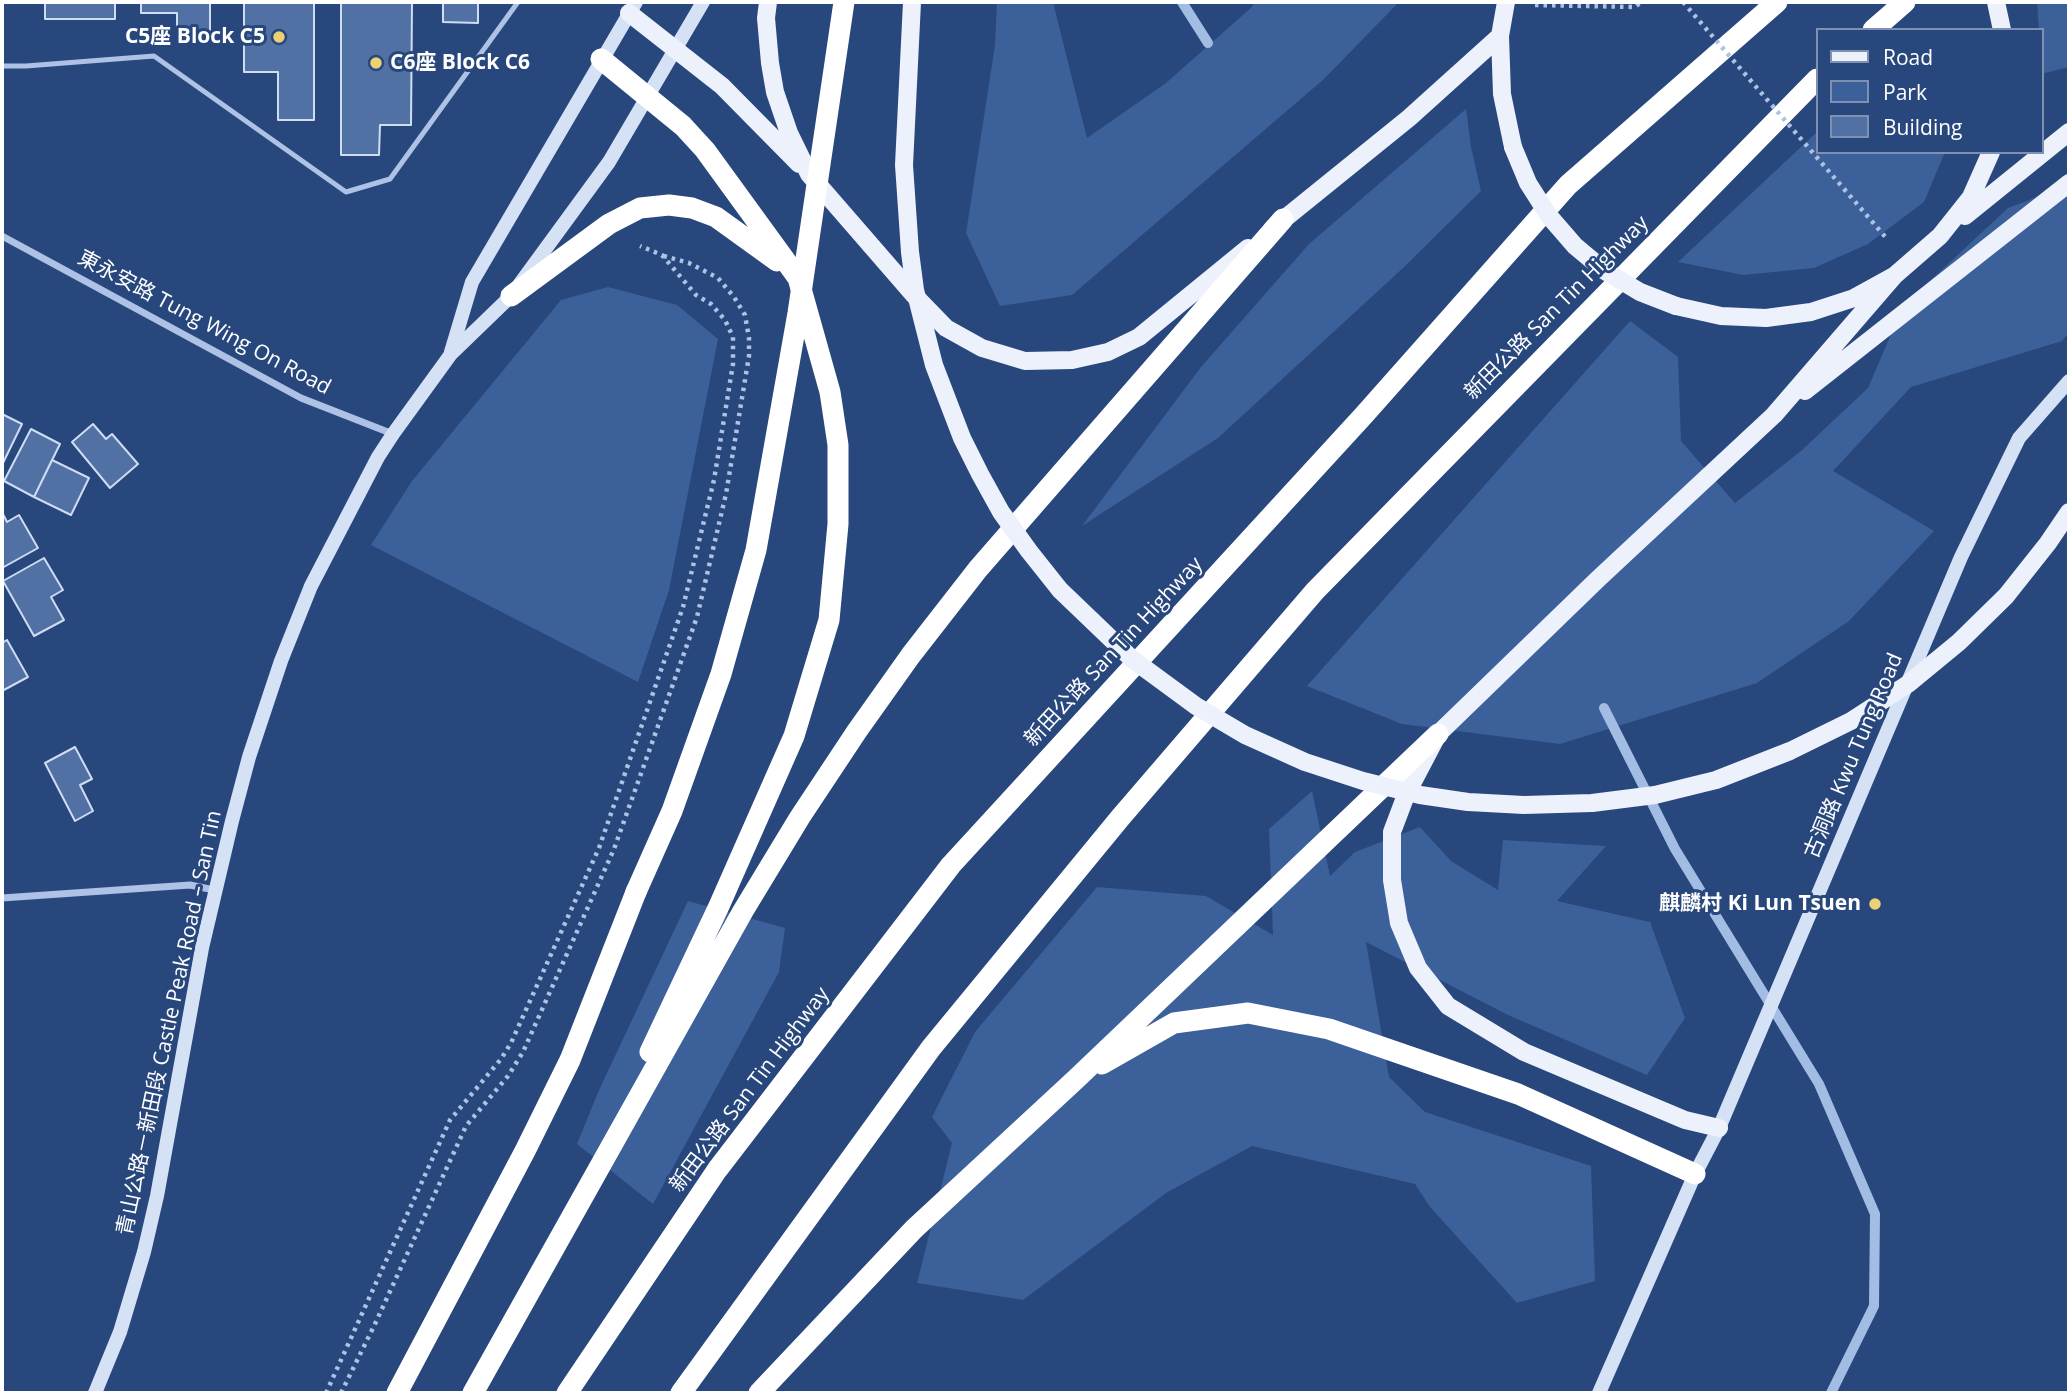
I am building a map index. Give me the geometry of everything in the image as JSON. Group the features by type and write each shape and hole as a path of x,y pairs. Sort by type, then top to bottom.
{"highway":[{"path":"397,1393 526,1151 570,1060 636,892 672,811 721,674 756,550 800,299 844,2"},
{"path":"1875,28 1905,2"},
{"name":"新田公路 San Tin Highway","path":"568,1393 717,1170 951,865 1346,435 1568,185 1773,5"},
{"path":"568,1225 719,906 794,736 829,620 838,524 838,445 830,392 798,278 705,150 683,126 601,60"},
{"name":"新田公路 San Tin Highway","path":"681,1393 931,1048 1120,818 1315,591 1815,81"},
{"path":"511,296 609,224 640,208 669,205 692,208 716,217 798,278"},
{"path":"473,1393 743,911 800,817 911,655 978,569 1283,219"},
{"path":"759,1393 914,1229 1075,1080 1438,734"},
{"path":"1075,1080 1174,1023 1248,1013 1329,1029 1518,1094 1695,1174"}],"main road":[{"path":"451,354 511,296 609,162 703,2"},
{"path":"768,2 766,18 775,92 789,133 809,174"},
{"path":"912,2 904,165 911,265 934,365 957,426 980,474 1002,512 1037,561 1069,598 1132,659 1196,706 1245,734 1305,762 1363,781 1420,795 1468,802 1524,805 1592,803 1655,795 1716,780 1790,751 1851,721 1908,684 1959,642 2006,596 2069,512"},
{"path":"1506,2 1500,36 1502,94 1513,147 1535,194 1549,216 1575,246 1605,271 1640,292 1676,306 1721,316 1766,318 1811,312 1854,298 1894,276"},
{"path":"1997,4 2002,28"},
{"path":"451,354 472,282 633,7 722,86 809,174 946,328 982,348 1025,361 1072,360 1108,352 1139,337 1409,118 1500,36"},
{"path":"2043,153 2069,132"},
{"path":"1940,236 1971,197 1990,154"},
{"path":"1774,415 1894,276 2042,154"},
{"path":"1719,1128 1685,1120 1524,1052 1448,1006 1418,968 1399,923 1392,880 1392,832 1406,795 1438,734 1598,579 1774,415 2069,184"},
{"name":"青山公路－新田段 Castle Peak Road – San Tin","path":"95,1393 120,1332 144,1252 157,1196 214,890 249,757 281,661 312,586 378,457 451,354"},
{"name":"古洞路 Kwu Tung Road","path":"1599,1393 1695,1174 1719,1128 1961,557 2019,439 2068,384"}],"street":[{"name":"東永安路 Tung Wing On Road","path":"2,236 301,398 393,434"},
{"path":"2,898 190,885 214,890"}],"lane":[{"path":"2,65 26,66 154,56 346,191 390,179 518,2"}],"path":[{"path":"1535,5 1635,7 1641,2"},
{"path":"1683,2 1888,240"},
{"path":"341,1393 466,1126 508,1076 528,1040 614,849 697,617 726,494 749,356 745,315 718,278 689,263 640,246"},
{"path":"326,1393 450,1120 502,1059 511,1043 599,848 683,607 714,480 733,364 733,337 725,320 711,304 696,295 662,255"}],"green space":[{"path":"997,2 1053,2 1087,138 1166,83 1253,6 1252,2 1399,2 1324,79 1072,295 1000,306 966,233 995,45"},
{"path":"2037,2 2069,2 2069,67 2043,74 2043,28 2039,28"},
{"path":"1466,109 1481,191 1402,269 1218,438 1082,526 1201,367 1309,244"},
{"path":"1815,134 1815,154 1944,154 1924,202 1868,244 1814,268 1743,275 1678,262"},
{"path":"2069,185 2069,332 2062,341 1911,387 1833,471 1934,531 1849,621 1757,683 1560,744 1402,724 1307,686 1630,321 1678,357 1681,441 1735,503 1801,451 1868,388 1903,306 2008,208"},
{"path":"608,287 677,305 718,339 669,590 638,682 371,545 412,481 561,300"},
{"path":"1312,791 1330,876 1355,852 1420,827 1451,861 1498,890 1503,840 1606,846 1557,901 1650,922 1685,1018 1647,1075 1508,1015 1366,942 1389,1077 1425,1112 1591,1166 1595,1281 1517,1303 1430,1207 1415,1184 1252,1146 1166,1193 1023,1300 917,1283 952,1143 932,1117 975,1032 1097,887 1206,896 1273,935 1269,829"},
{"path":"688,901 785,928 779,972 653,1204 577,1144 599,1090"}],"building":[{"path":"45,2 115,2 115,19 45,19"},
{"path":"141,2 210,2 210,32 177,32 177,13 141,13"},
{"name":"C5座 Block C5","path":"244,2 314,2 314,120 278,120 278,72 244,72"},
{"name":"C6座 Block C6","path":"341,2 412,2 411,125 380,125 379,155 341,155"},
{"path":"443,2 478,2 478,23 443,22"},
{"path":"2,414 22,424 2,465"},
{"path":"93,424 106,439 112,434 138,464 110,488 72,442"},
{"path":"31,429 60,444 34,497 4,481"},
{"path":"52,460 89,478 71,515 34,497"},
{"path":"2,512 7,522 19,515 38,548 2,568"},
{"path":"44,558 63,590 51,597 64,620 34,636 3,581"},
{"path":"7,640 28,677 2,691 2,643"},
{"path":"75,747 92,779 80,785 93,811 75,821 45,763"}],"waterway":[{"path":"1182,2 1208,43"},
{"path":"1604,708 1675,849 1819,1084 1875,1214 1874,1306 1831,1393"}],"place":[{"name":"C5座 Block C5","path":"279,37"},
{"name":"C6座 Block C6","path":"376,63"},
{"name":"麒麟村 Ki Lun Tsuen","path":"1875,904"}]}
